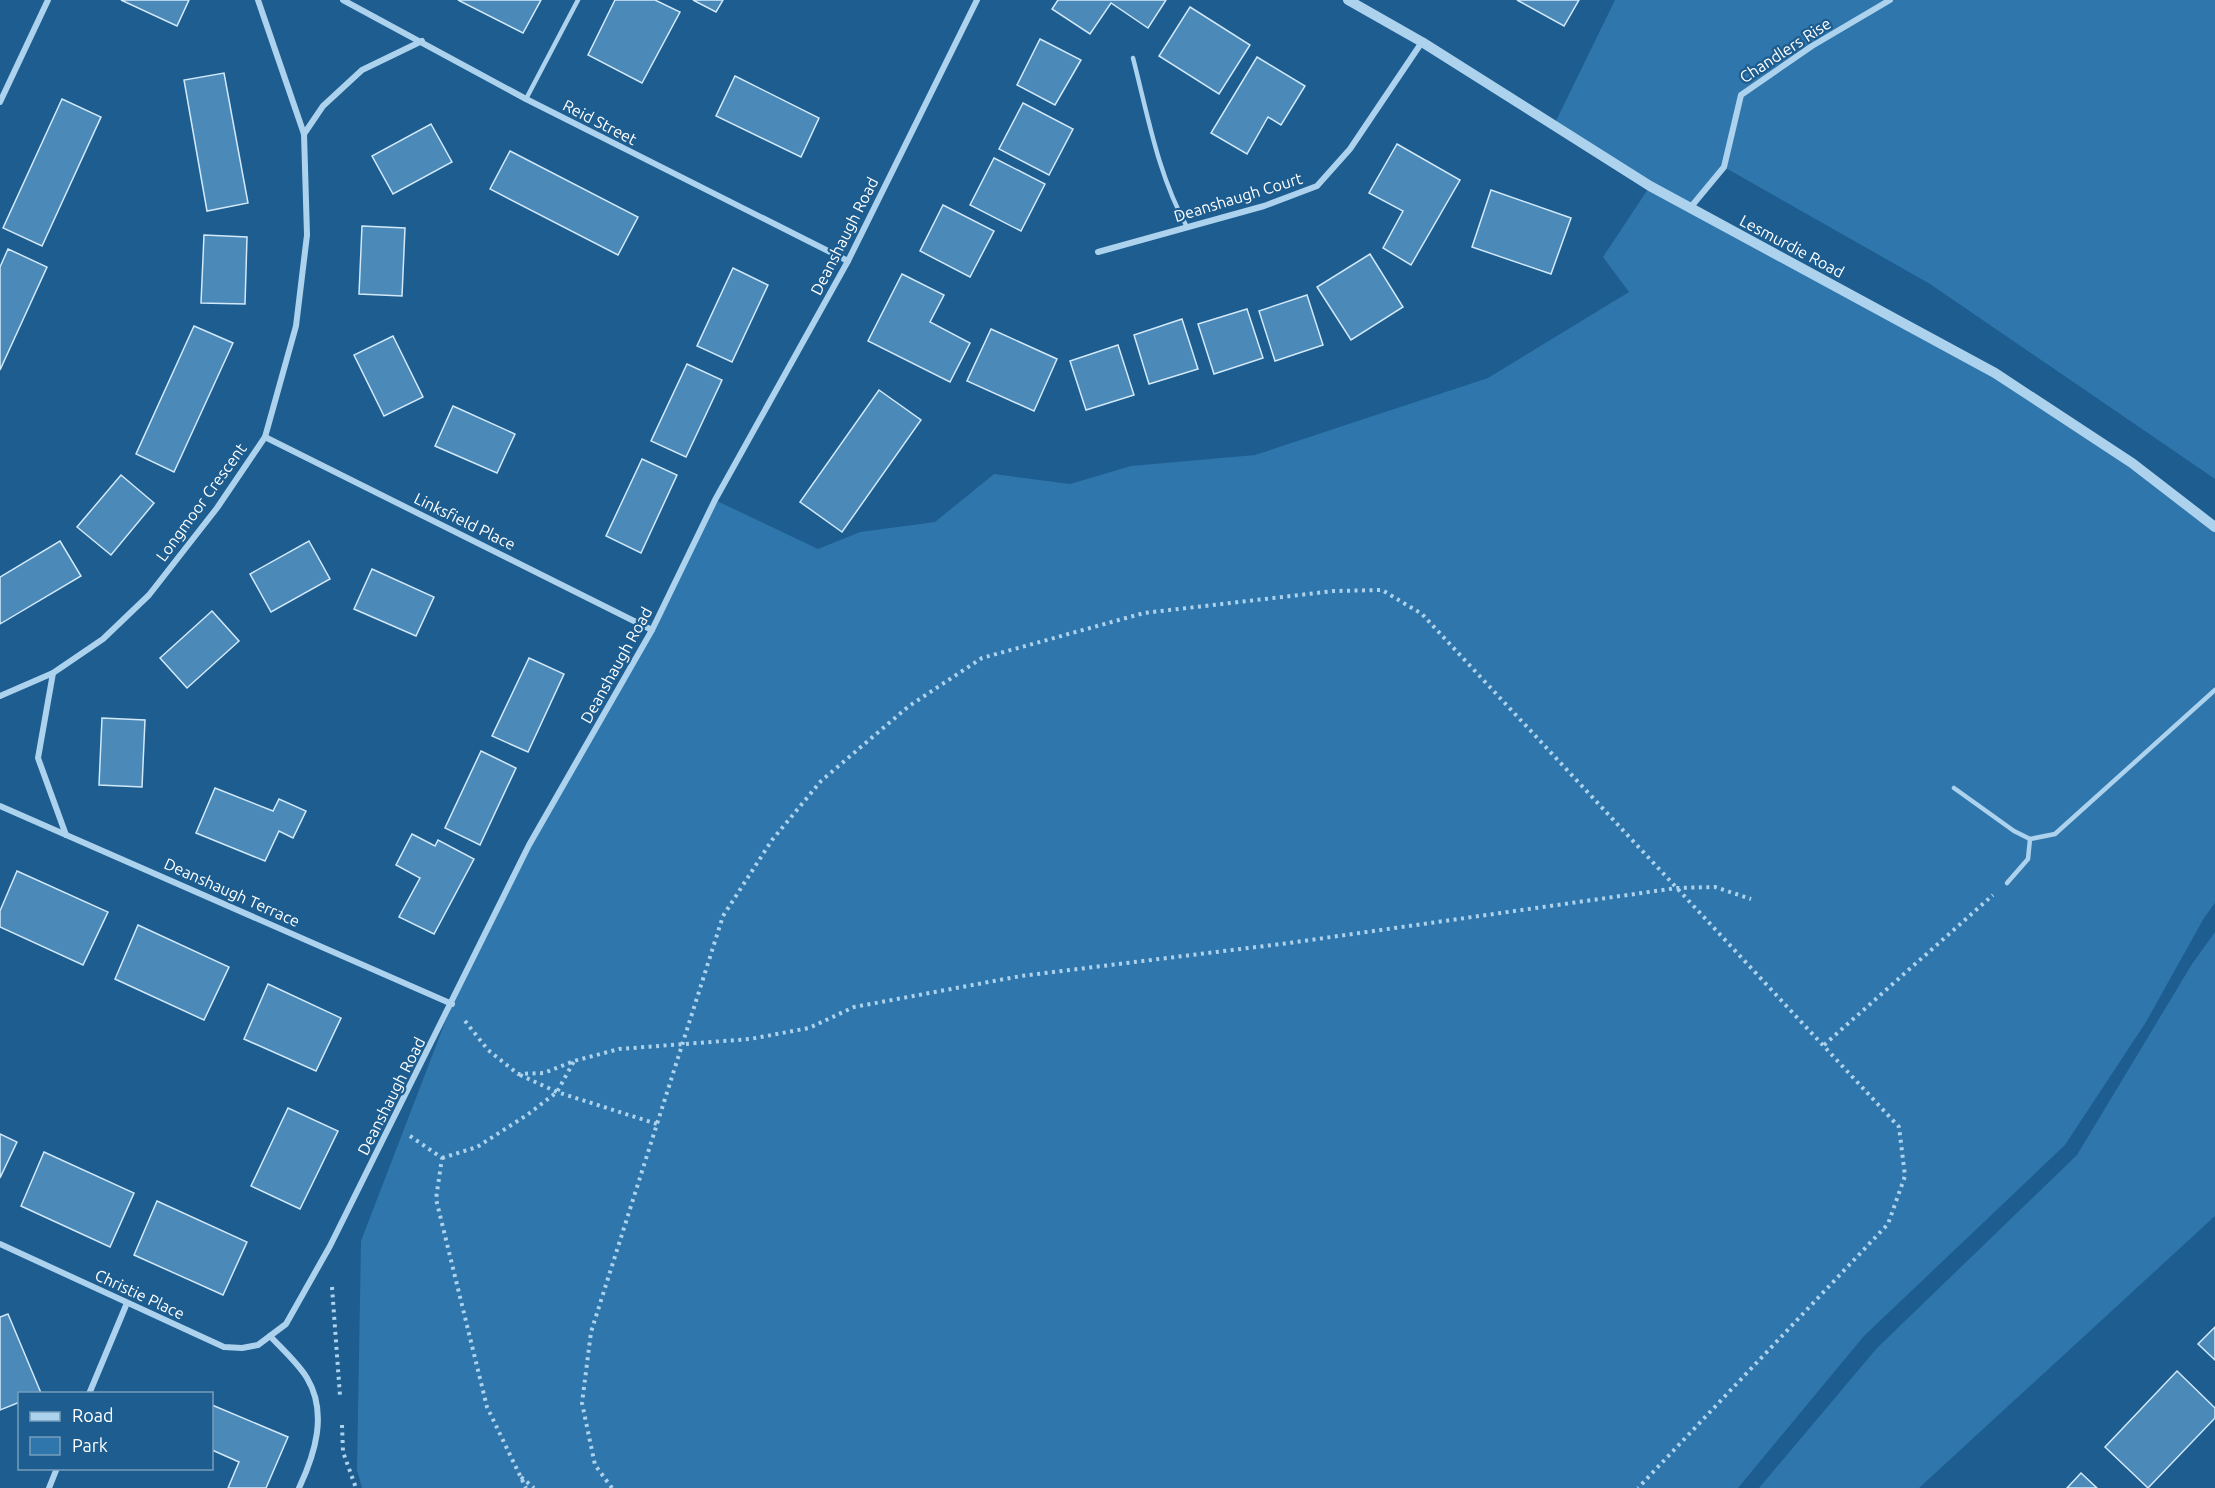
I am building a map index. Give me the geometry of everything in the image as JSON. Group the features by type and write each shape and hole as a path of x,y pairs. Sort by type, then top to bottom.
{"street":[{"path":"0,102 48,0"},
{"name":"Longmoor Crescent","path":"0,696 53,673 103,639 149,595 217,508 265,437 296,326 307,235 304,134 258,0"},
{"name":"Reid Street","path":"343,0 526,99 848,261"},
{"name":"Deanshaugh Road","path":"270,1336 286,1324 330,1246 529,845 652,630 715,500 848,261 977,0"},
{"name":"Lesmurdie Road","path":"1348,0 1422,42 1614,164 1690,208 1995,373 2132,463 2215,527"},
{"name":"Chandlers Rise","path":"1690,208 1724,167 1742,95 1812,45 1890,0"},
{"path":"304,134 322,106 362,70 422,41"},
{"name":"Deanshaugh Court","path":"1098,252 1264,206 1317,186 1350,149 1422,42"},
{"name":"Linksfield Place","path":"265,437 652,630"},
{"path":"53,673 38,758 66,835"},
{"name":"Deanshaugh Terrace","path":"0,806 452,1004"},
{"name":"Christie Place","path":"0,1244 224,1347 242,1348 258,1344 270,1336"},
{"path":"90,1392 127,1303"},
{"path":"270,1336 307,1378 320,1411 311,1462 299,1488"},
{"path":"49,1488 56,1470"}],"lane":[{"path":"526,99 578,0"},
{"path":"1133,58 1164,178 1171,198 1187,227"},
{"path":"1954,788 2014,831 2030,839 2055,834 2215,690"},
{"path":"2007,883 2028,859 2030,839"}],"path":[{"path":"612,1488 595,1465 582,1403 591,1332 723,916 772,840 820,781 909,706 982,658 1144,613 1334,591 1382,590 1422,614 1899,1127 1905,1176 1888,1224 1638,1488"},
{"path":"1824,1045 2007,883"},
{"path":"518,1074 544,1073 574,1061 619,1049 750,1040 809,1028 854,1007 1021,976 1289,943 1677,888 1715,887 1751,899"},
{"path":"452,1004 488,1050 518,1074 557,1092 657,1124"},
{"path":"442,1158 477,1147 527,1115 557,1092 574,1061"},
{"path":"391,1124 442,1158"},
{"path":"442,1158 436,1199 487,1407 526,1488"},
{"path":"330,1246 340,1407"},
{"path":"341,1418 344,1452 356,1488"},
{"path":"519,1475 534,1488"}],"green space":[{"path":"1615,0 2215,0 2215,479 1930,284 1724,167 1690,207 1995,373 2215,527 2215,903 2204,918 2146,1022 2065,1145 1864,1336 1738,1488 362,1488 357,1470 361,1241 452,1004 529,845 652,630 715,500 818,549 860,532 935,522 994,474 1070,484 1131,466 1255,455 1488,378 1629,292 1603,257 1650,186 1554,125"},
{"path":"2215,932 2215,1216 1919,1488 1759,1488 1877,1348 2077,1155 2192,964"}],"building":[{"path":"121,0 189,0 177,26"},
{"path":"458,0 541,0 523,33"},
{"path":"615,0 655,0 680,12 642,83 588,55"},
{"path":"693,0 723,0 716,12"},
{"path":"1058,0 1166,0 1148,28 1111,3 1090,34 1052,9"},
{"path":"1517,0 1579,0 1564,26"},
{"path":"1190,7 1250,45 1219,94 1159,56"},
{"path":"1040,39 1081,60 1055,105 1017,85"},
{"path":"1257,57 1305,86 1281,125 1268,117 1247,154 1211,133"},
{"path":"224,73 248,203 207,211 184,80"},
{"path":"735,76 819,118 801,157 716,116"},
{"path":"62,99 101,117 42,246 3,228"},
{"path":"1023,103 1073,129 1049,175 999,149"},
{"path":"431,124 452,162 393,194 372,156"},
{"path":"1397,144 1460,180 1411,265 1383,248 1403,211 1369,193"},
{"path":"510,151 638,217 618,255 490,189"},
{"path":"994,158 1045,184 1021,231 970,205"},
{"path":"1491,190 1571,218 1551,274 1472,247"},
{"path":"943,205 994,231 970,277 920,251"},
{"path":"362,226 405,228 402,296 359,294"},
{"path":"204,235 247,237 245,304 201,303"},
{"path":"8,249 47,267 0,370 0,267"},
{"path":"1370,254 1403,307 1351,340 1317,287"},
{"path":"733,268 768,285 732,362 697,346"},
{"path":"902,274 944,295 930,322 970,343 950,382 868,341"},
{"path":"1307,295 1323,345 1275,361 1259,311"},
{"path":"1247,309 1263,358 1214,374 1198,324"},
{"path":"1182,319 1198,369 1149,384 1134,335"},
{"path":"194,326 233,343 174,472 136,454"},
{"path":"991,329 1057,359 1034,411 967,381"},
{"path":"393,336 423,397 384,416 354,355"},
{"path":"1118,345 1134,395 1086,410 1070,361"},
{"path":"687,364 722,380 686,457 651,441"},
{"path":"879,390 921,420 842,532 800,502"},
{"path":"453,406 515,434 497,473 435,446"},
{"path":"642,459 677,475 641,553 606,536"},
{"path":"121,475 154,503 111,555 77,527"},
{"path":"60,541 81,576 0,624 0,577"},
{"path":"309,541 330,579 271,612 250,574"},
{"path":"372,569 434,597 416,636 354,609"},
{"path":"212,611 239,641 187,688 160,658"},
{"path":"529,658 564,674 528,752 492,736"},
{"path":"102,718 145,720 142,787 99,785"},
{"path":"481,751 516,768 480,845 445,828"},
{"path":"215,788 273,811 279,799 306,811 293,838 279,831 265,861 196,833"},
{"path":"412,834 435,846 438,840 474,859 434,934 399,917 420,878 396,865"},
{"path":"17,871 108,912 83,965 0,927 0,911"},
{"path":"138,925 229,967 204,1020 115,979"},
{"path":"268,984 341,1018 316,1071 244,1039"},
{"path":"288,1108 338,1131 300,1209 251,1186"},
{"path":"0,1134 17,1142 0,1178"},
{"path":"44,1152 134,1193 110,1247 21,1206"},
{"path":"157,1201 247,1242 223,1295 134,1255"},
{"path":"8,1314 41,1392 18,1392 18,1403 0,1410 0,1317"},
{"path":"2215,1327 2215,1360 2198,1344"},
{"path":"2177,1371 2215,1408 2215,1418 2148,1488 2105,1447"},
{"path":"213,1405 288,1437 266,1488 228,1488 239,1462 213,1450"},
{"path":"2081,1473 2097,1488 2067,1488"}]}
